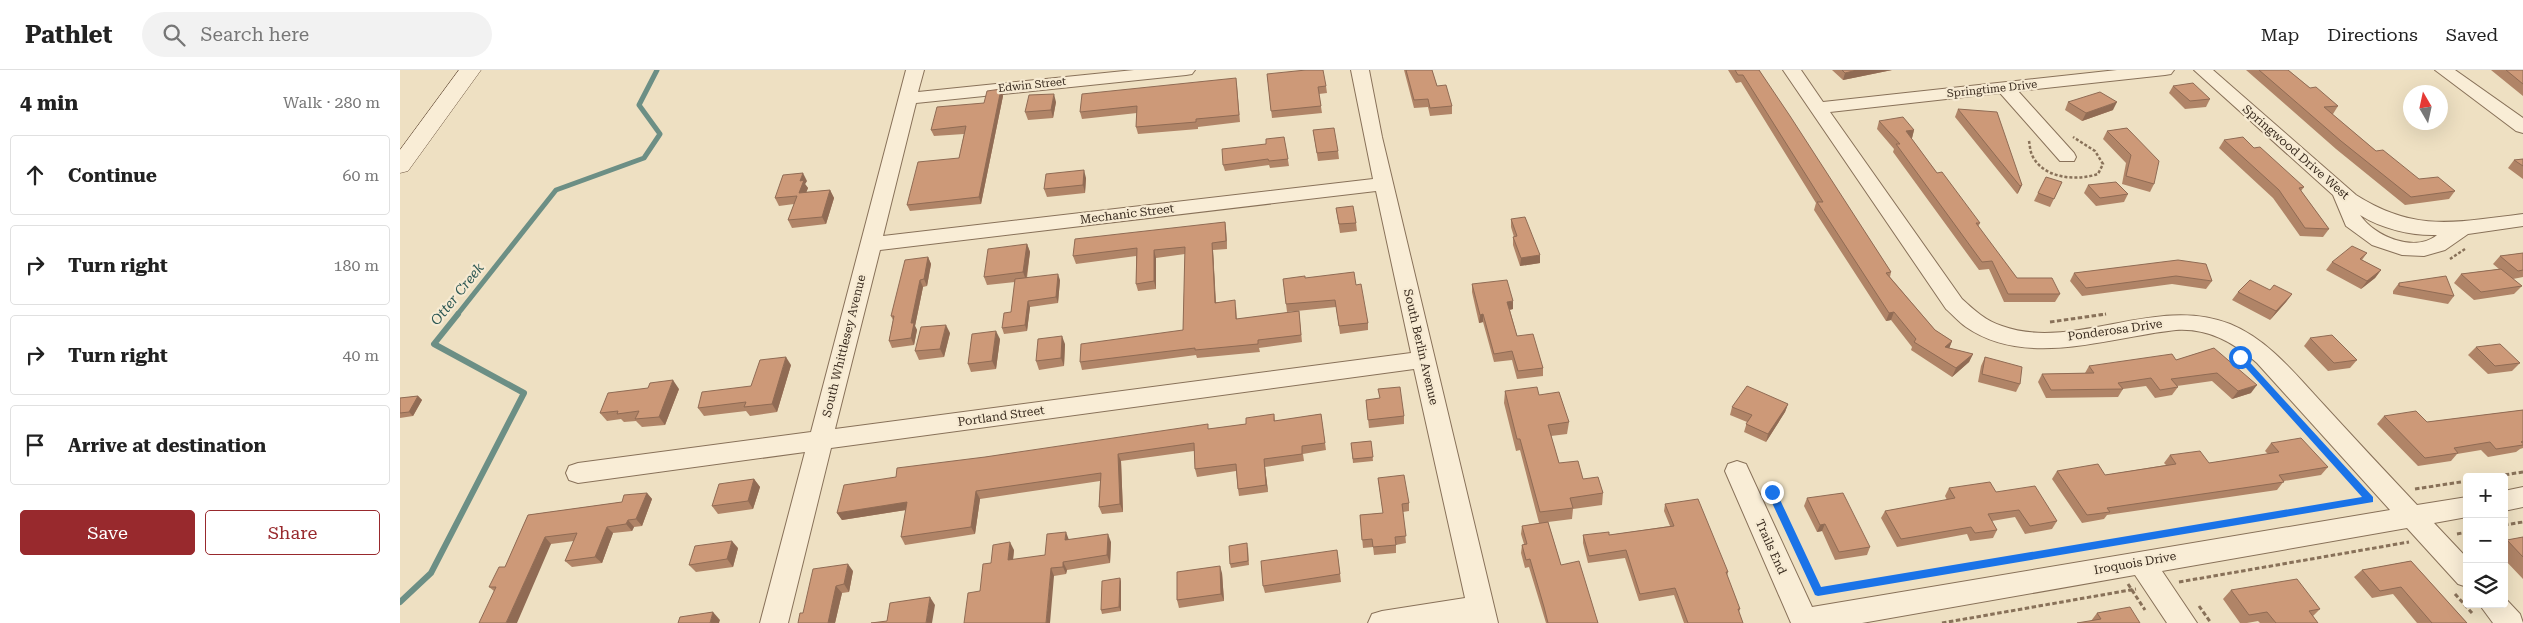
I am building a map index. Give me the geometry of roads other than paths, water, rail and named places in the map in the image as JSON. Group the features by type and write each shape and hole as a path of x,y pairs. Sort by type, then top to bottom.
{"street":[{"path":"400,166 470,70"},
{"name":"South Whittlesey Avenue","path":"774,623 915,70"},
{"name":"Edwin Street","path":"908,98 1186,70"},
{"name":"South Berlin Avenue","path":"1360,70 1384,184 1483,615"},
{"name":"Ponderosa Drive","path":"1792,70 1954,304 1973,322 1997,334 2028,341 2196,322 2223,330 2248,343 2266,357 2390,492 2403,526 2423,543 2461,585"},
{"name":"Springtime Drive","path":"1819,108 2165,70"},
{"name":"Springwood Drive West","path":"2203,70 2330,182 2366,211 2396,224 2437,231 2523,220"},
{"path":"2444,70 2523,127"},
{"path":"2005,88 2067,157"},
{"path":"2330,182 2346,203 2352,219 2358,226 2386,243 2407,249 2427,249 2437,246 2455,232 2473,226"},
{"name":"Mechanic Street","path":"871,244 1384,184"},
{"name":"Portland Street","path":"578,473 1425,359"},
{"name":"Trails End","path":"1737,471 1813,620"},
{"path":"2508,500 2523,497"},
{"name":"Iroquois Drive","path":"1813,620 2141,562 2403,526 2463,508"},
{"path":"2141,562 2183,623"},
{"path":"2484,610 2510,623"},
{"path":"1382,623 1483,615"}],"waterway":[{"name":"Otter Creek","path":"457,315 556,190 644,158 660,134 639,105 657,70"},
{"name":"Otter Creek","path":"400,602 431,573 524,393 434,344 458,314"}]}
